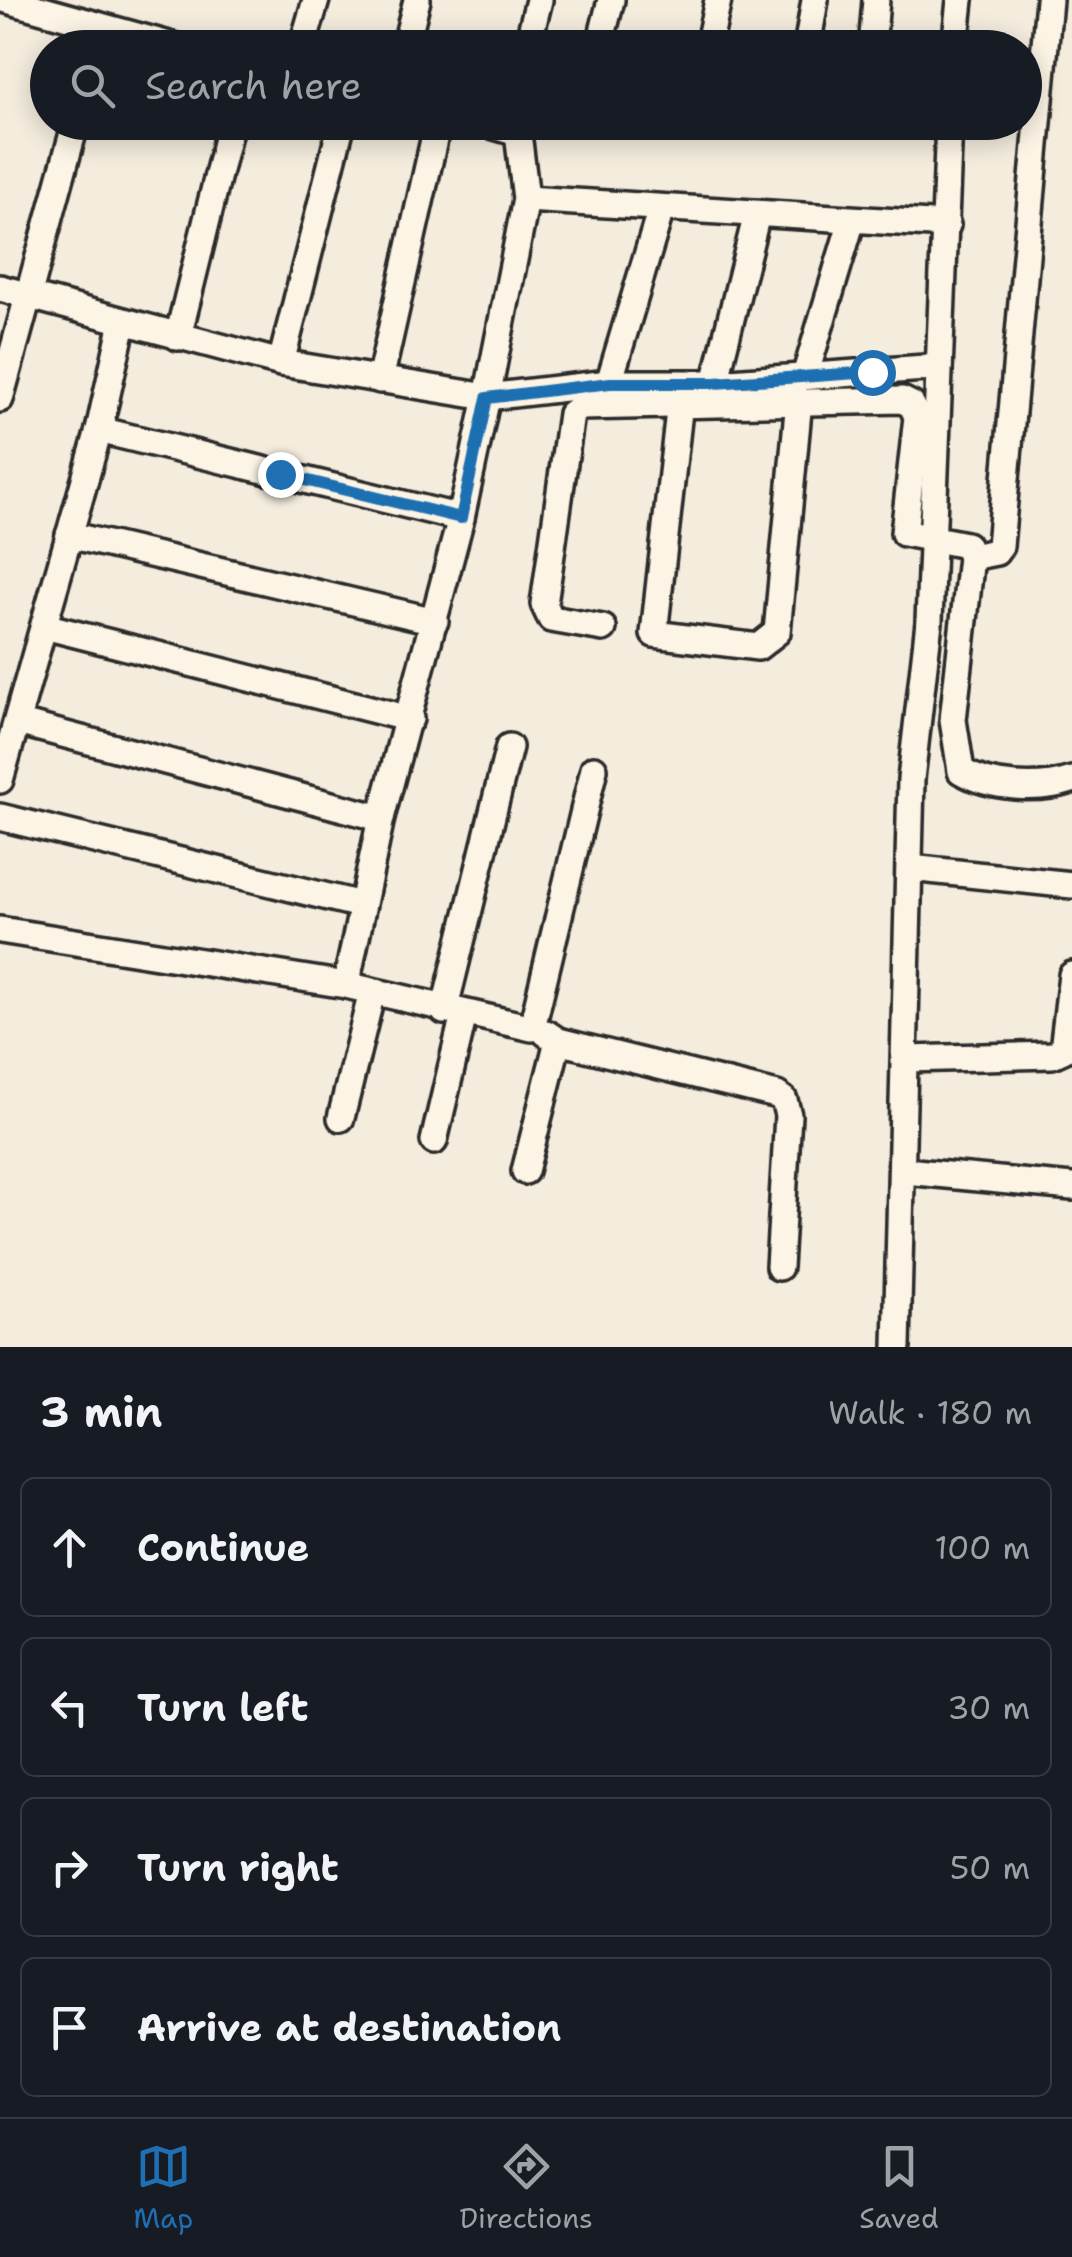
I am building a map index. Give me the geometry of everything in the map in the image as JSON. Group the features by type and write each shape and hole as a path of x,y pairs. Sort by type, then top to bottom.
{"street":[{"path":"0,18 6,0 83,30"},
{"path":"307,30 316,0"},
{"path":"410,30 417,0"},
{"path":"532,30 539,0"},
{"path":"603,30 610,0"},
{"path":"712,30 718,0"},
{"path":"810,30 815,0"},
{"path":"874,30 876,0"},
{"path":"958,30 960,0"},
{"path":"1042,87 1050,0"},
{"path":"0,399 71,140"},
{"path":"178,337 227,140"},
{"path":"280,363 337,140"},
{"path":"380,380 434,140"},
{"path":"346,985 380,818 435,621 487,398 526,198 516,140"},
{"path":"897,1347 911,779 928,622 948,140"},
{"path":"971,557 996,552 1000,546 1037,140"},
{"path":"526,198 947,225"},
{"path":"610,383 661,209"},
{"path":"715,383 757,214"},
{"path":"680,402 654,633 758,647 776,632 802,388 852,220"},
{"path":"0,288 280,363 487,398 610,383 715,383 902,400 912,405 917,417 904,534 966,545 971,557 953,720 960,771 979,782 1055,786 1072,780"},
{"path":"0,780 12,714 44,626 123,322"},
{"path":"603,628 545,614 571,414 592,404 680,402 939,367"},
{"path":"98,430 461,518"},
{"path":"70,534 435,621"},
{"path":"44,626 410,718"},
{"path":"12,714 380,818"},
{"path":"434,1141 454,1012 509,747"},
{"path":"532,1028 594,768"},
{"path":"0,817 361,905"},
{"path":"910,868 1072,885"},
{"path":"0,930 346,985 532,1028 558,1042 777,1094 784,1100 788,1115 779,1267"},
{"path":"907,1059 1052,1055 1062,1050 1070,1026 1072,975"},
{"path":"341,1118 372,992"},
{"path":"524,1170 558,1042"},
{"path":"904,1171 1072,1187"}],"route":[{"path":"280,474 461,518 487,398 610,383 715,383 872,372"}]}
